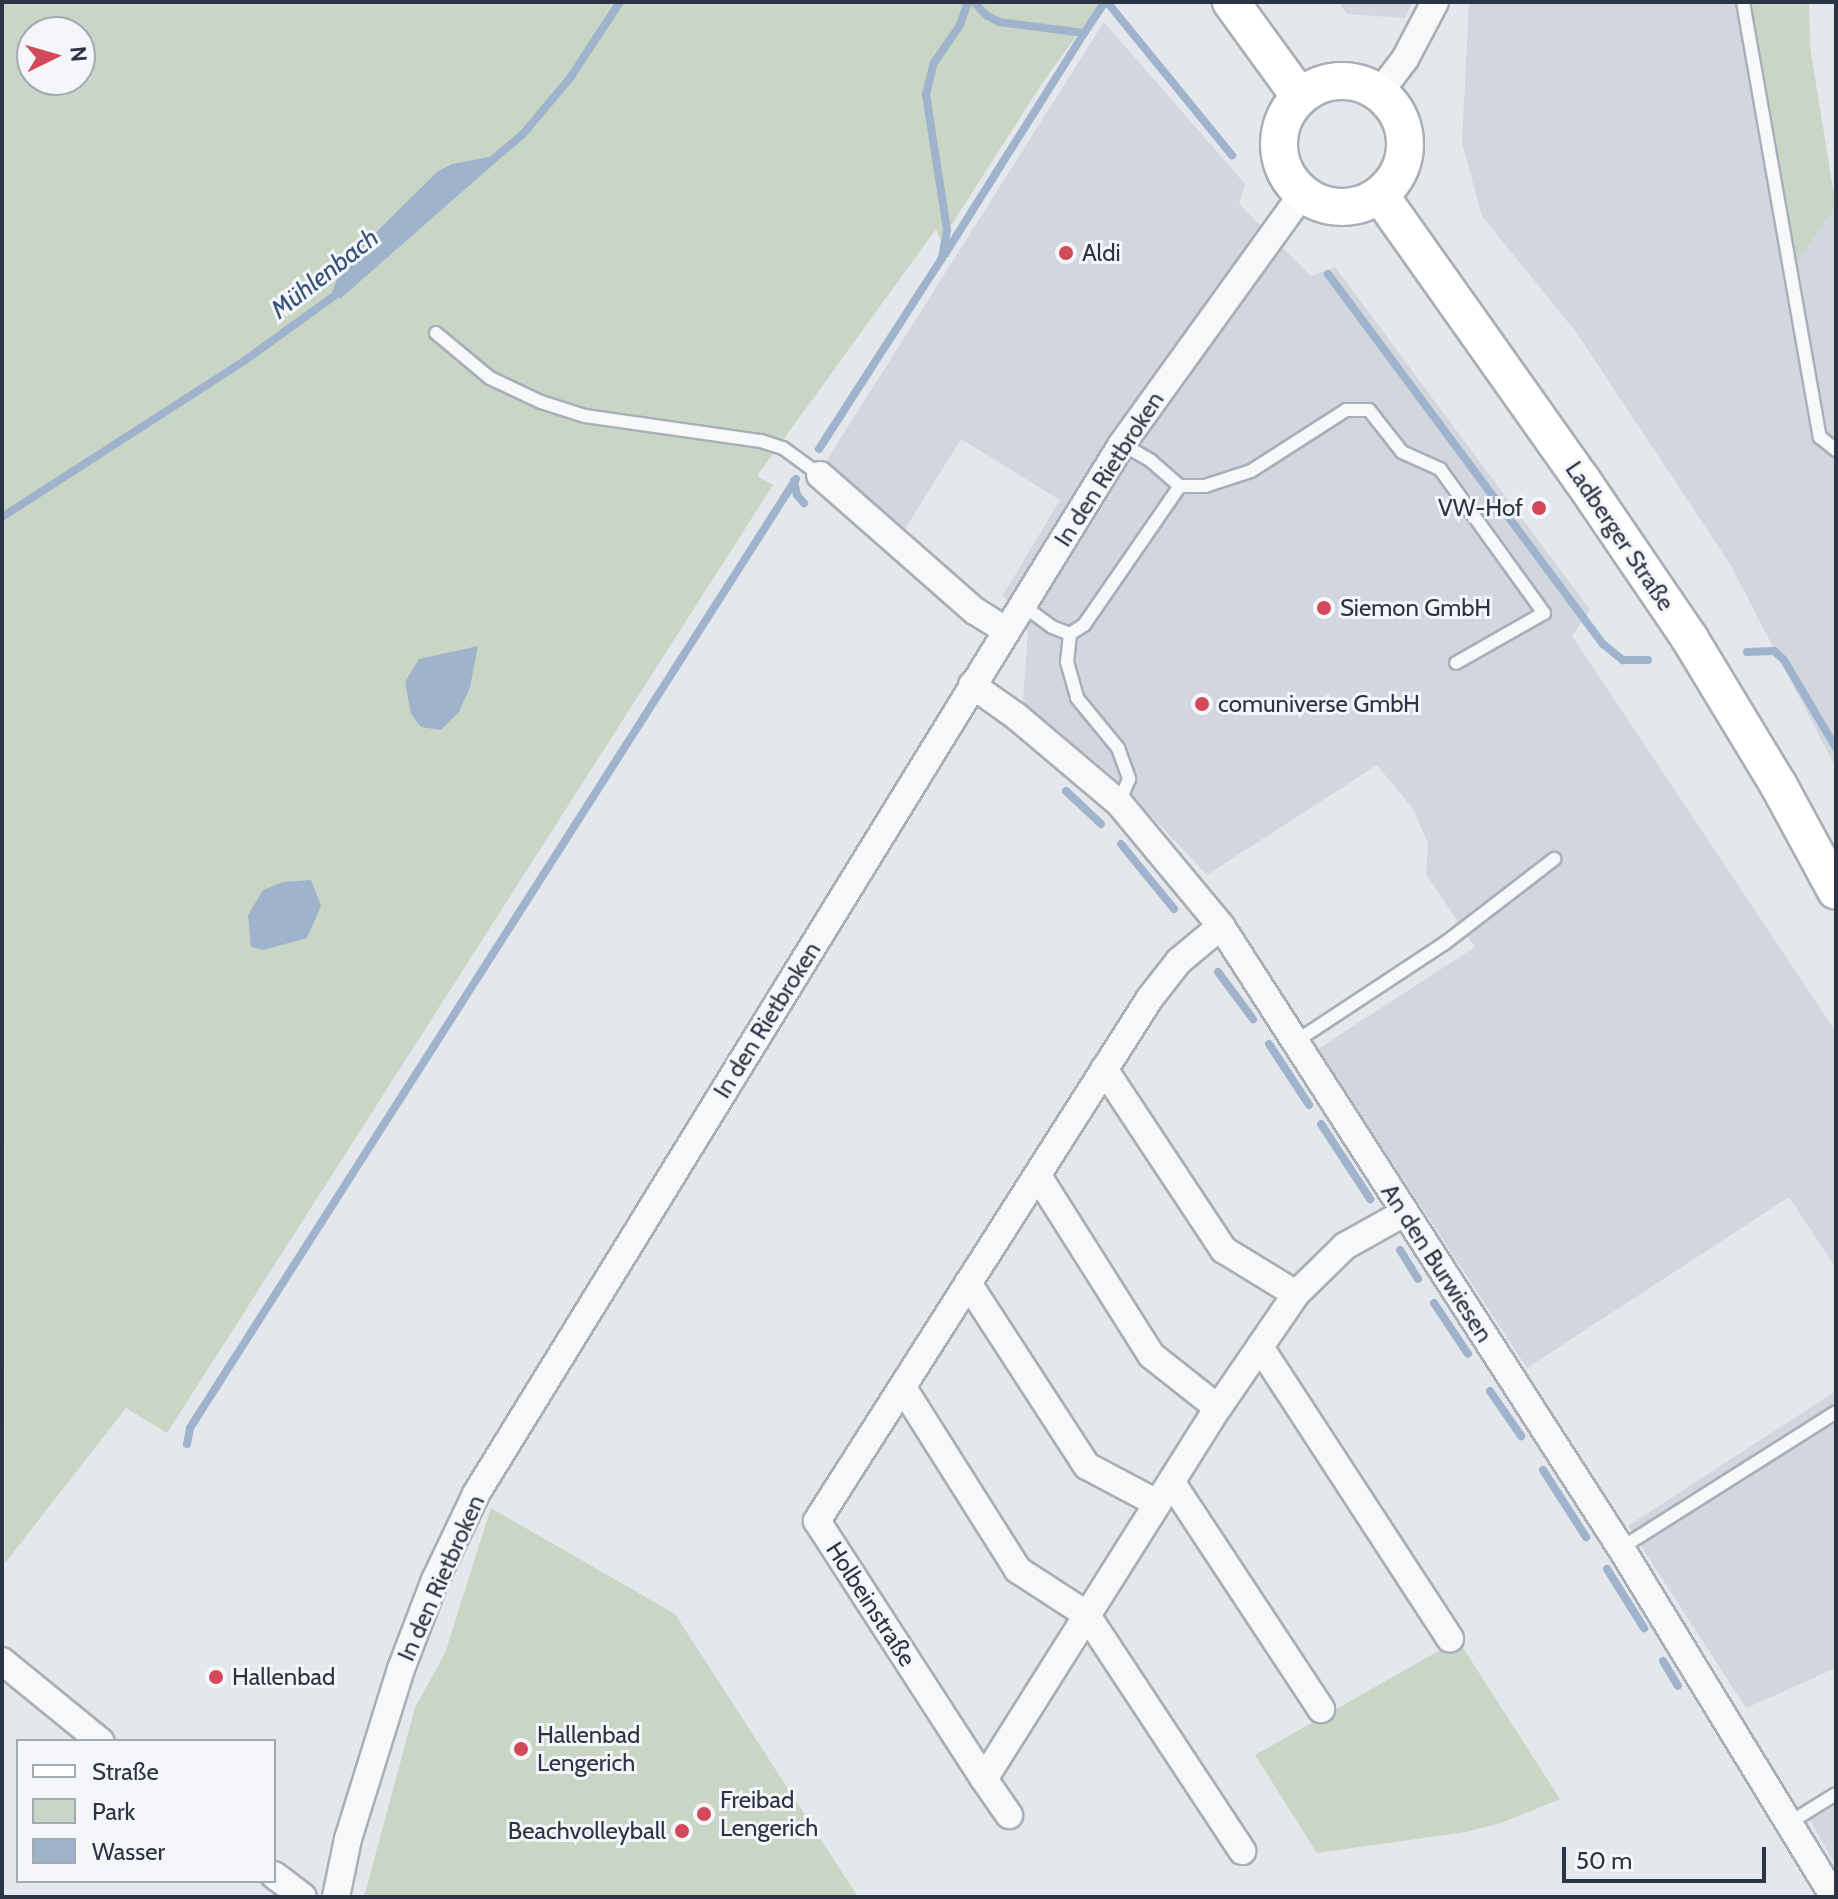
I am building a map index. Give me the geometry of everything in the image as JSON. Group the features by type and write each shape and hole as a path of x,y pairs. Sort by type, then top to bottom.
{"main road":[{"path":"1231,2 1300,97"},
{"path":"1347,81 1379,93 1393,107 1402,124 1405,144 1403,163 1394,181 1380,195 1362,205 1341,208 1320,204 1302,194 1289,181 1278,146 1288,111 1314,87 1347,81"},
{"name":"Ladberger Straße","path":"1380,195 1582,480 1690,639 1779,786 1836,891"}],"street":[{"path":"1379,93 1405,59 1435,2"},
{"name":"In den Rietbroken","path":"336,1897 348,1839 401,1669 435,1580 476,1494 1122,444 1302,194"},
{"path":"820,475 975,611 1006,630"},
{"name":"An den Burwiesen","path":"972,685 1016,716 1119,803 1221,926 1621,1548 1834,1897"},
{"name":"Holbeinstraße","path":"1009,1815 817,1521 1104,1069 1179,961 1221,926"},
{"path":"1104,1069 1224,1250 1296,1294"},
{"path":"1038,1176 1151,1355 1218,1408"},
{"path":"984,1779 1218,1408 1296,1294 1345,1246 1404,1213"},
{"path":"968,1283 1087,1466 1165,1493 1321,1709"},
{"path":"1260,1347 1450,1638"},
{"path":"903,1388 1018,1570 1086,1614 1242,1851"},
{"path":"2,1661 98,1739"},
{"path":"276,1877 303,1897"}],"lane":[{"path":"1743,2 1820,437 1836,450"},
{"path":"436,333 490,378 541,402 585,416 761,441 783,448 820,475"},
{"path":"1122,444 1151,461 1163,475 1180,486 1205,486 1251,471 1346,410 1369,410 1402,452 1440,469 1544,613 1456,663"},
{"path":"1070,634 1084,625 1180,486"},
{"path":"1022,605 1052,627 1070,634"},
{"path":"1070,634 1067,662 1077,698 1118,748 1129,779 1119,803"},
{"path":"1295,1042 1445,943 1554,859"},
{"path":"1621,1548 1836,1412"},
{"path":"1789,1823 1836,1794"}],"shaded area":[{"path":"1338,2 1412,2 1405,18 1347,14"},
{"path":"1469,2 1751,2 1795,262 1836,207 1836,768 1730,564 1576,332 1482,216 1462,143"},
{"path":"1104,22 1245,184 1239,204 1311,276 1335,267 1590,610 1572,636 1836,1032 1836,1268 1789,1197 1527,1368 1318,1049 1475,947 1426,874 1428,844 1414,810 1377,765 1207,875 1116,779 1023,702 1028,631 1003,595 1060,500 961,439 903,532 825,463"},
{"path":"1836,1391 1836,1668 1746,1708 1628,1526"},
{"path":"1836,1804 1836,1866 1810,1820"}],"green space":[{"path":"2,2 1101,2 1043,82 941,241 936,229 757,476 773,485 167,1433 126,1408 5,1563"},
{"path":"1751,2 1809,2 1810,47 1836,207 1795,263"},
{"path":"491,1508 675,1614 858,1897 364,1897 415,1708 445,1653"},
{"path":"1458,1640 1560,1799 1501,1823 1466,1832 1317,1853 1255,1755"}],"water":[{"path":"488,157 495,163 340,299 332,292 343,265 437,172 452,164"},
{"path":"478,646 470,687 459,712 441,730 421,727 411,714 405,682 419,659"},
{"path":"311,880 321,906 307,938 263,950 251,947 248,915 263,890 283,882"}],"waterway":[{"name":"Mühlenbach","path":"484,167 523,134 570,78 620,2"},
{"path":"819,449 942,258 947,230 926,94 934,63 960,25 968,2"},
{"path":"974,2 986,15 999,22 1084,33 1103,5"},
{"path":"1107,2 1232,155"},
{"path":"945,254 1084,33"},
{"path":"1328,274 1603,644 1623,660 1648,660"},
{"name":"Mühlenbach","path":"2,517 244,361 344,289"},
{"path":"187,1444 190,1428 796,479"},
{"path":"794,481 797,495 804,503"},
{"path":"1747,652 1774,651 1784,660 1836,748"},
{"path":"1066,791 1101,824"},
{"path":"1121,844 1174,909"},
{"path":"1218,972 1253,1019"},
{"path":"1269,1044 1309,1105"},
{"path":"1321,1124 1370,1199"},
{"path":"1400,1250 1418,1279"},
{"path":"1434,1303 1468,1354"},
{"path":"1490,1391 1521,1436"},
{"path":"1543,1470 1586,1537"},
{"path":"1607,1569 1644,1628"},
{"path":"1663,1661 1678,1686"}],"place":[{"name":"Aldi","path":"1066,253"},
{"name":"VW-Hof","path":"1539,508"},
{"name":"Siemon GmbH","path":"1324,608"},
{"name":"comuniverse GmbH","path":"1202,704"},
{"name":"Hallenbad","path":"216,1677"},
{"name":"Hallenbad Lengerich","path":"521,1749"},
{"name":"Freibad Lengerich","path":"704,1814"},
{"name":"Beachvolleyball","path":"682,1831"}]}
